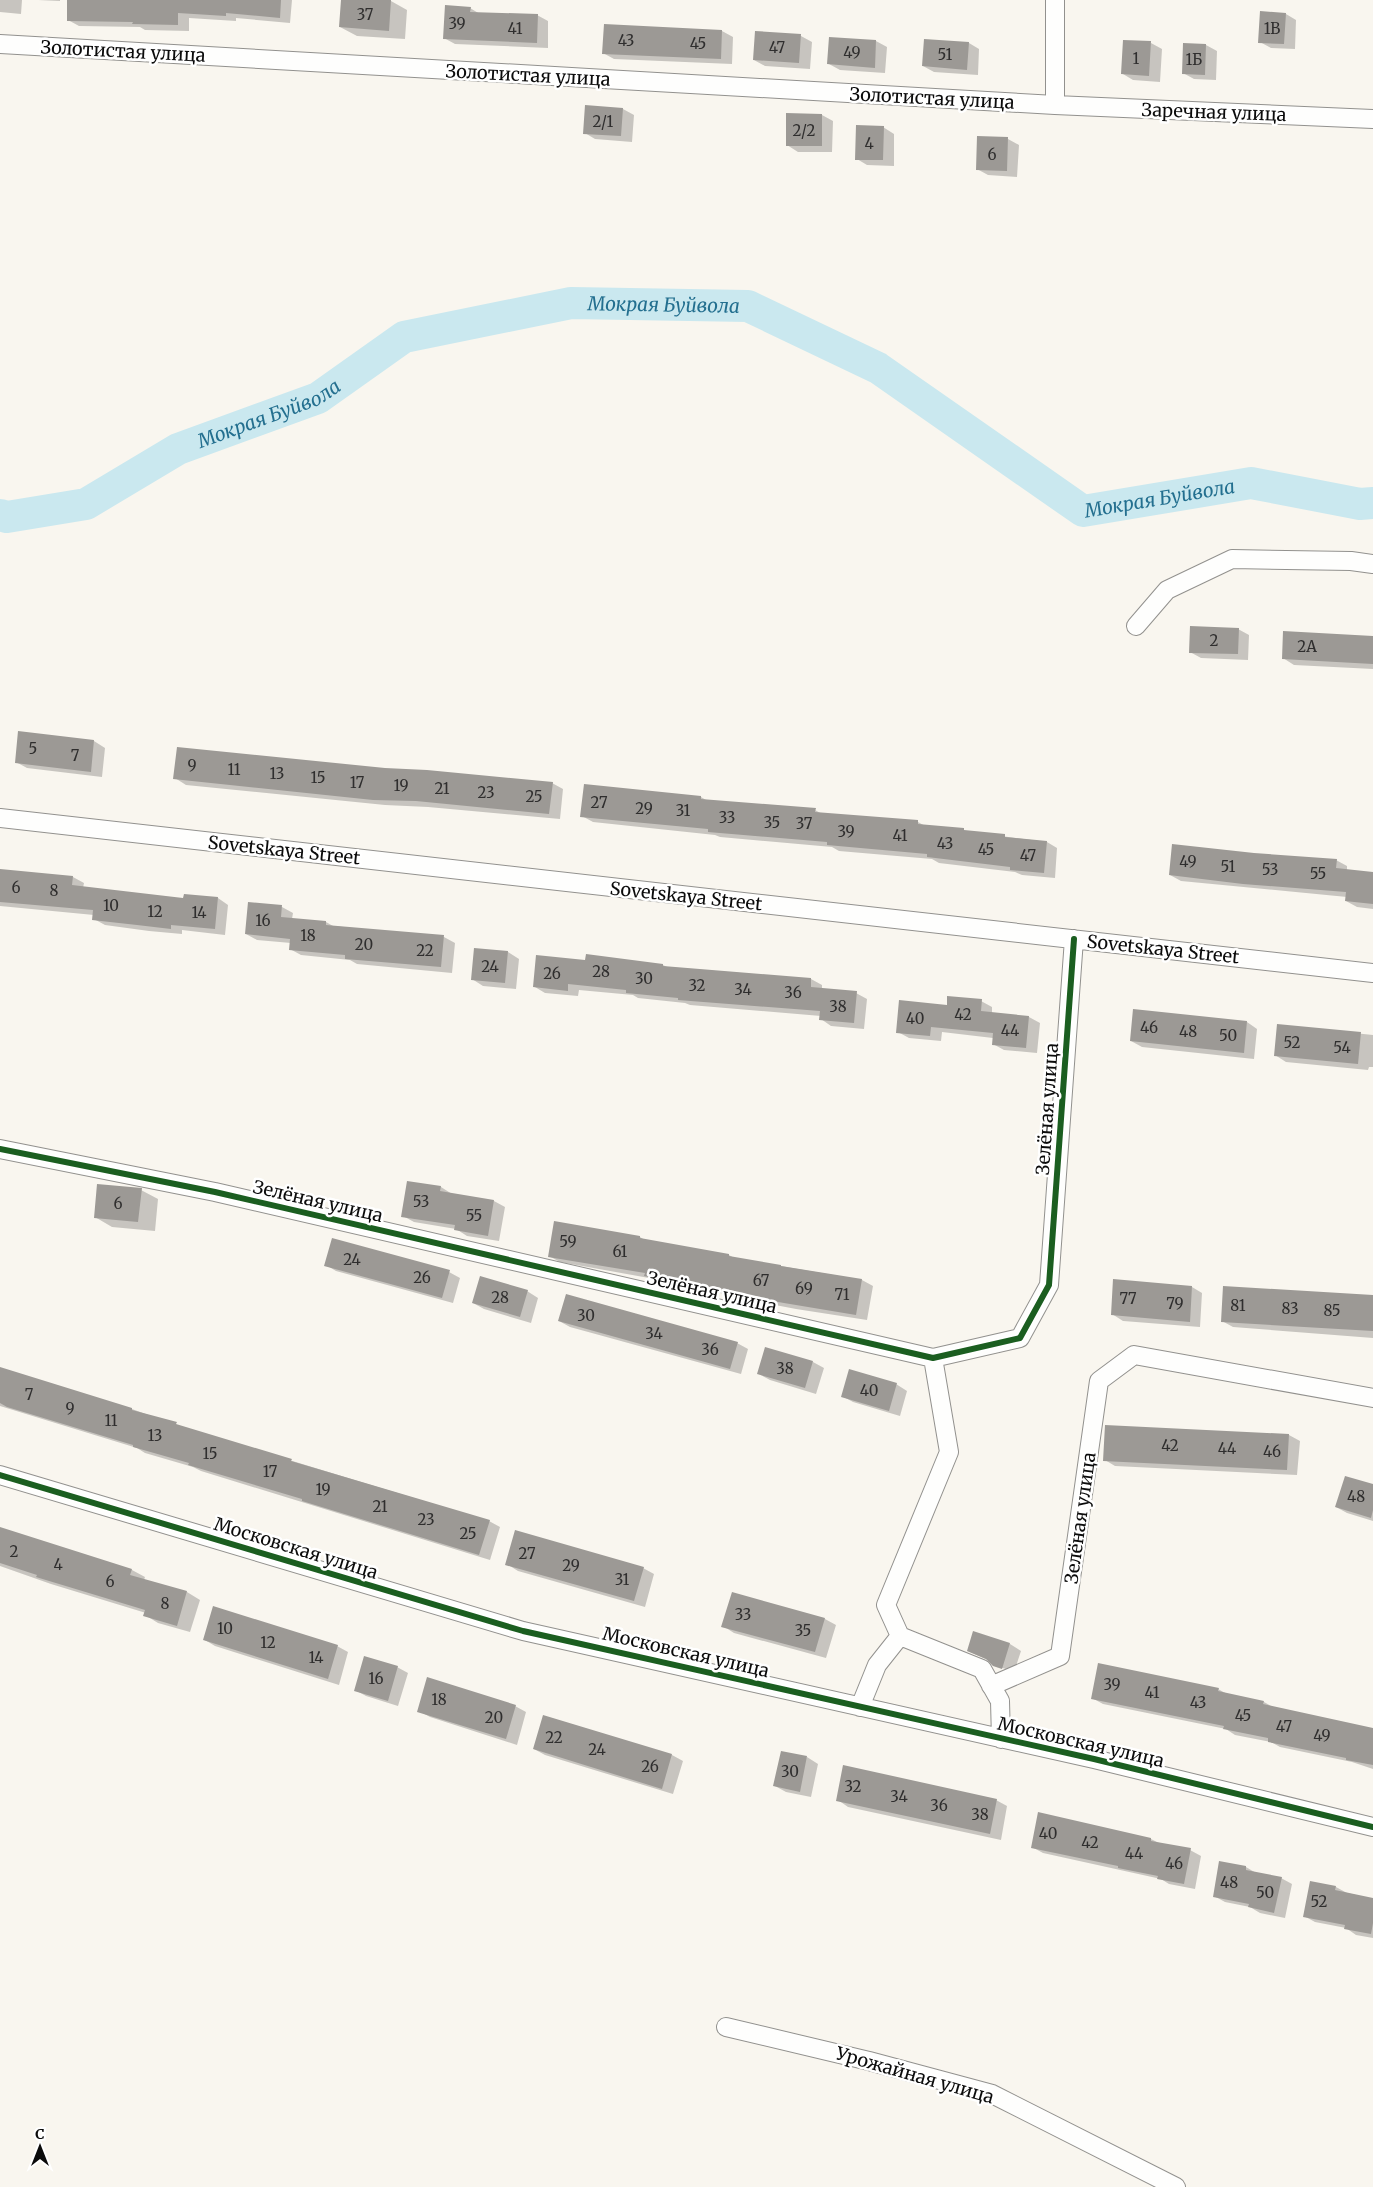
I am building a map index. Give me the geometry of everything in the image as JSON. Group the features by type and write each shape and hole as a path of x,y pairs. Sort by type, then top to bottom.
{"street":[{"path":"1055,0 1055,106"},
{"name":"Золотистая улица","path":"0,44 1055,106"},
{"name":"Заречная улица","path":"1055,106 1373,119"},
{"path":"1136,626 1167,590 1232,559 1332,560 1373,564"},
{"name":"Sovetskaya Street","path":"0,818 1373,973"},
{"name":"Зелёная улица","path":"0,1149 215,1192 933,1358 1020,1338 1049,1285 1074,939"},
{"name":"Зелёная улица","path":"991,1686 1060,1656 1099,1381 1134,1355 1373,1398"},
{"path":"933,1358 949,1452 886,1605 900,1636 982,1669 1000,1701 1001,1738"},
{"name":"Московская улица","path":"0,1475 523,1631 1001,1738 1373,1827"},
{"path":"860,1707 877,1665 900,1636"},
{"name":"Урожайная улица","path":"726,2027 869,2061 992,2094 1176,2187"}],"building":[{"path":"67,0 281,0 280,18 226,13 226,16 178,13 178,25 67,21"},
{"path":"341,0 391,0 389,31 339,27"},
{"path":"445,5 471,7 470,12 538,14 537,43 443,39"},
{"path":"1260,11 1286,13 1284,44 1258,43"},
{"path":"604,24 722,30 721,59 602,54"},
{"path":"755,31 801,34 799,63 753,60"},
{"path":"829,37 876,40 875,68 827,64"},
{"path":"924,39 969,42 967,70 922,66"},
{"path":"1123,40 1151,41 1149,76 1121,74"},
{"path":"1183,43 1206,44 1205,75 1182,74"},
{"path":"585,105 623,108 621,136 583,134"},
{"path":"786,113 822,114 822,146 786,146"},
{"path":"856,125 884,126 883,160 855,160"},
{"path":"977,136 1008,137 1007,171 976,170"},
{"path":"1190,626 1239,628 1238,654 1189,653"},
{"path":"1283,631 1373,636 1373,664 1282,659"},
{"path":"18,731 94,740 91,772 15,763"},
{"path":"177,747 385,768 553,782 549,814 416,801 373,800 173,779"},
{"path":"584,784 701,796 701,799 816,808 815,812 918,820 918,824 964,828 964,830 1005,834 1005,837 1047,841 1044,873 1010,870 1010,867 927,857 927,854 827,845 827,842 708,832 708,829 580,817"},
{"path":"1172,844 1254,853 1337,859 1336,868 1373,872 1373,904 1345,901 1346,892 1243,884 1169,875"},
{"path":"0,869 73,876 72,885 183,898 184,894 218,897 215,929 171,925 171,929 92,920 93,910 0,902"},
{"path":"248,902 282,905 281,917 326,921 326,925 444,935 441,967 345,959 345,955 289,950 290,939 245,934"},
{"path":"474,948 508,951 505,983 471,980"},
{"path":"586,954 663,964 663,966 811,978 811,987 857,991 854,1023 819,1020 820,1011 678,1000 678,998 626,993 626,990 568,984 568,991 533,987 536,955 585,960"},
{"path":"947,996 982,999 981,1011 1029,1016 1026,1048 992,1045 993,1033 931,1027 930,1036 896,1033 899,1000 947,1005"},
{"path":"1133,1009 1247,1021 1244,1053 1130,1041"},
{"path":"1277,1024 1361,1032 1358,1064 1274,1056"},
{"path":"407,1181 441,1186 440,1191 494,1200 488,1236 454,1230 455,1225 401,1217"},
{"path":"97,1184 142,1188 138,1222 94,1218"},
{"path":"554,1221 640,1236 640,1238 729,1254 729,1256 781,1266 862,1279 856,1315 644,1276 645,1273 548,1257"},
{"path":"332,1238 450,1270 442,1298 324,1266"},
{"path":"480,1276 528,1290 520,1317 472,1303"},
{"path":"1113,1279 1192,1286 1190,1322 1111,1315"},
{"path":"1223,1286 1373,1295 1373,1331 1221,1322"},
{"path":"566,1294 738,1342 730,1369 558,1321"},
{"path":"765,1347 813,1361 805,1388 757,1374"},
{"path":"0,1367 292,1459 291,1461 490,1520 479,1555 7,1407 0,1403"},
{"path":"849,1369 897,1383 889,1411 841,1397"},
{"path":"1105,1425 1289,1434 1287,1470 1103,1461"},
{"path":"1345,1476 1373,1484 1373,1510 1371,1518 1335,1507"},
{"path":"0,1527 132,1569 130,1575 187,1591 177,1626 143,1616 145,1610 36,1577 37,1575 0,1563"},
{"path":"515,1530 644,1567 634,1601 505,1565"},
{"path":"732,1592 825,1618 815,1652 721,1627"},
{"path":"213,1606 338,1645 328,1679 203,1640"},
{"path":"973,1631 1010,1643 1002,1669 993,1666 986,1659 967,1651"},
{"path":"364,1656 398,1666 388,1701 354,1691"},
{"path":"1098,1663 1219,1688 1218,1691 1264,1701 1263,1704 1373,1728 1373,1765 1268,1742 1268,1738 1223,1729 1224,1726 1091,1699"},
{"path":"427,1677 516,1705 506,1739 417,1712"},
{"path":"543,1715 672,1754 662,1789 533,1749"},
{"path":"781,1751 807,1756 800,1792 773,1786"},
{"path":"843,1765 997,1799 990,1834 836,1801"},
{"path":"1038,1812 1151,1838 1151,1841 1191,1848 1184,1884 1157,1879 1158,1876 1118,1868 1118,1866 1031,1848"},
{"path":"1219,1861 1246,1866 1246,1870 1282,1877 1274,1913 1248,1907 1249,1904 1213,1897"},
{"path":"1310,1881 1336,1886 1335,1890 1373,1898 1371,1934 1344,1929 1345,1925 1303,1917"}],"waterway":[{"name":"Мокрая Буйвола","path":"0,515 7,517 86,504 178,449 318,398 404,337 571,303 748,306 878,368 1083,511 1251,483 1360,504 1373,503"}],"cycle path":[{"path":"0,1149 215,1192 933,1358 1020,1338 1049,1285 1074,939"},
{"path":"0,1475 523,1631 1094,1759 1373,1827"}]}
